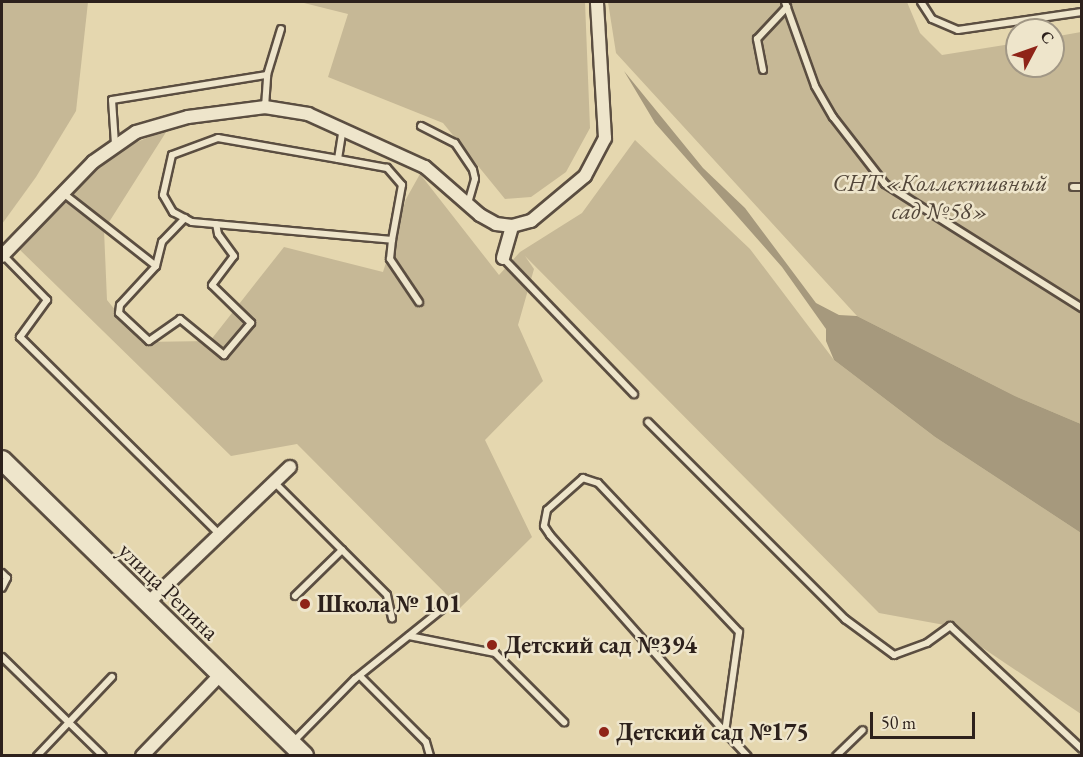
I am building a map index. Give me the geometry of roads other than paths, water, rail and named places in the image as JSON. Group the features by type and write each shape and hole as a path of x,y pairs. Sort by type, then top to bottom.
{"main road":[{"name":"улица Репина","path":"2,460 297,750"}],"street":[{"path":"2,255 115,144 136,132 188,117 265,107 308,114 425,166 468,204 496,224 512,226 531,221 554,205 585,176 605,138 597,2"},
{"path":"503,258 512,226"},
{"path":"147,604 290,467"},
{"path":"142,756 220,675"}],"lane":[{"path":"921,2 932,19 958,30 1082,12"},
{"path":"763,70 757,39 786,4"},
{"path":"786,4 815,86 833,117 885,184 1082,308"},
{"path":"265,107 267,75 281,29"},
{"path":"115,144 112,100 267,75"},
{"path":"421,126 455,143 472,170 475,178 468,204"},
{"path":"338,159 343,128"},
{"path":"392,240 216,224 185,218 173,212 163,195 167,164 177,153 219,138 387,168 402,184 390,260 419,302"},
{"path":"1073,187 1082,187"},
{"path":"63,193 156,266"},
{"path":"185,218 162,242 156,266 120,305 122,317 149,341 180,319 224,355 251,323 212,285 234,256 218,234 216,224"},
{"path":"2,255 47,300 20,337 219,534"},
{"path":"503,258 634,394"},
{"path":"648,422 845,619 894,655 927,643 950,626 1082,749"},
{"path":"725,732 739,632 598,483 583,478 547,510 544,526 725,732 747,756"},
{"path":"274,482 390,599 392,618"},
{"path":"296,596 342,550"},
{"path":"2,573 7,578 2,588"},
{"path":"297,750 360,675 442,609"},
{"path":"409,636 495,653 564,722"},
{"path":"2,657 103,756"},
{"path":"360,675 426,742 430,756"},
{"path":"37,756 112,677"},
{"path":"836,756 863,729"}],"place":[{"name":"Школа № 101","path":"305,604"},
{"name":"Детский сад №394","path":"492,645"},
{"name":"Детский сад №175","path":"604,732"}],"park label":[{"name":"СНТ «Коллективный сад №58»","path":"940,197"}]}
